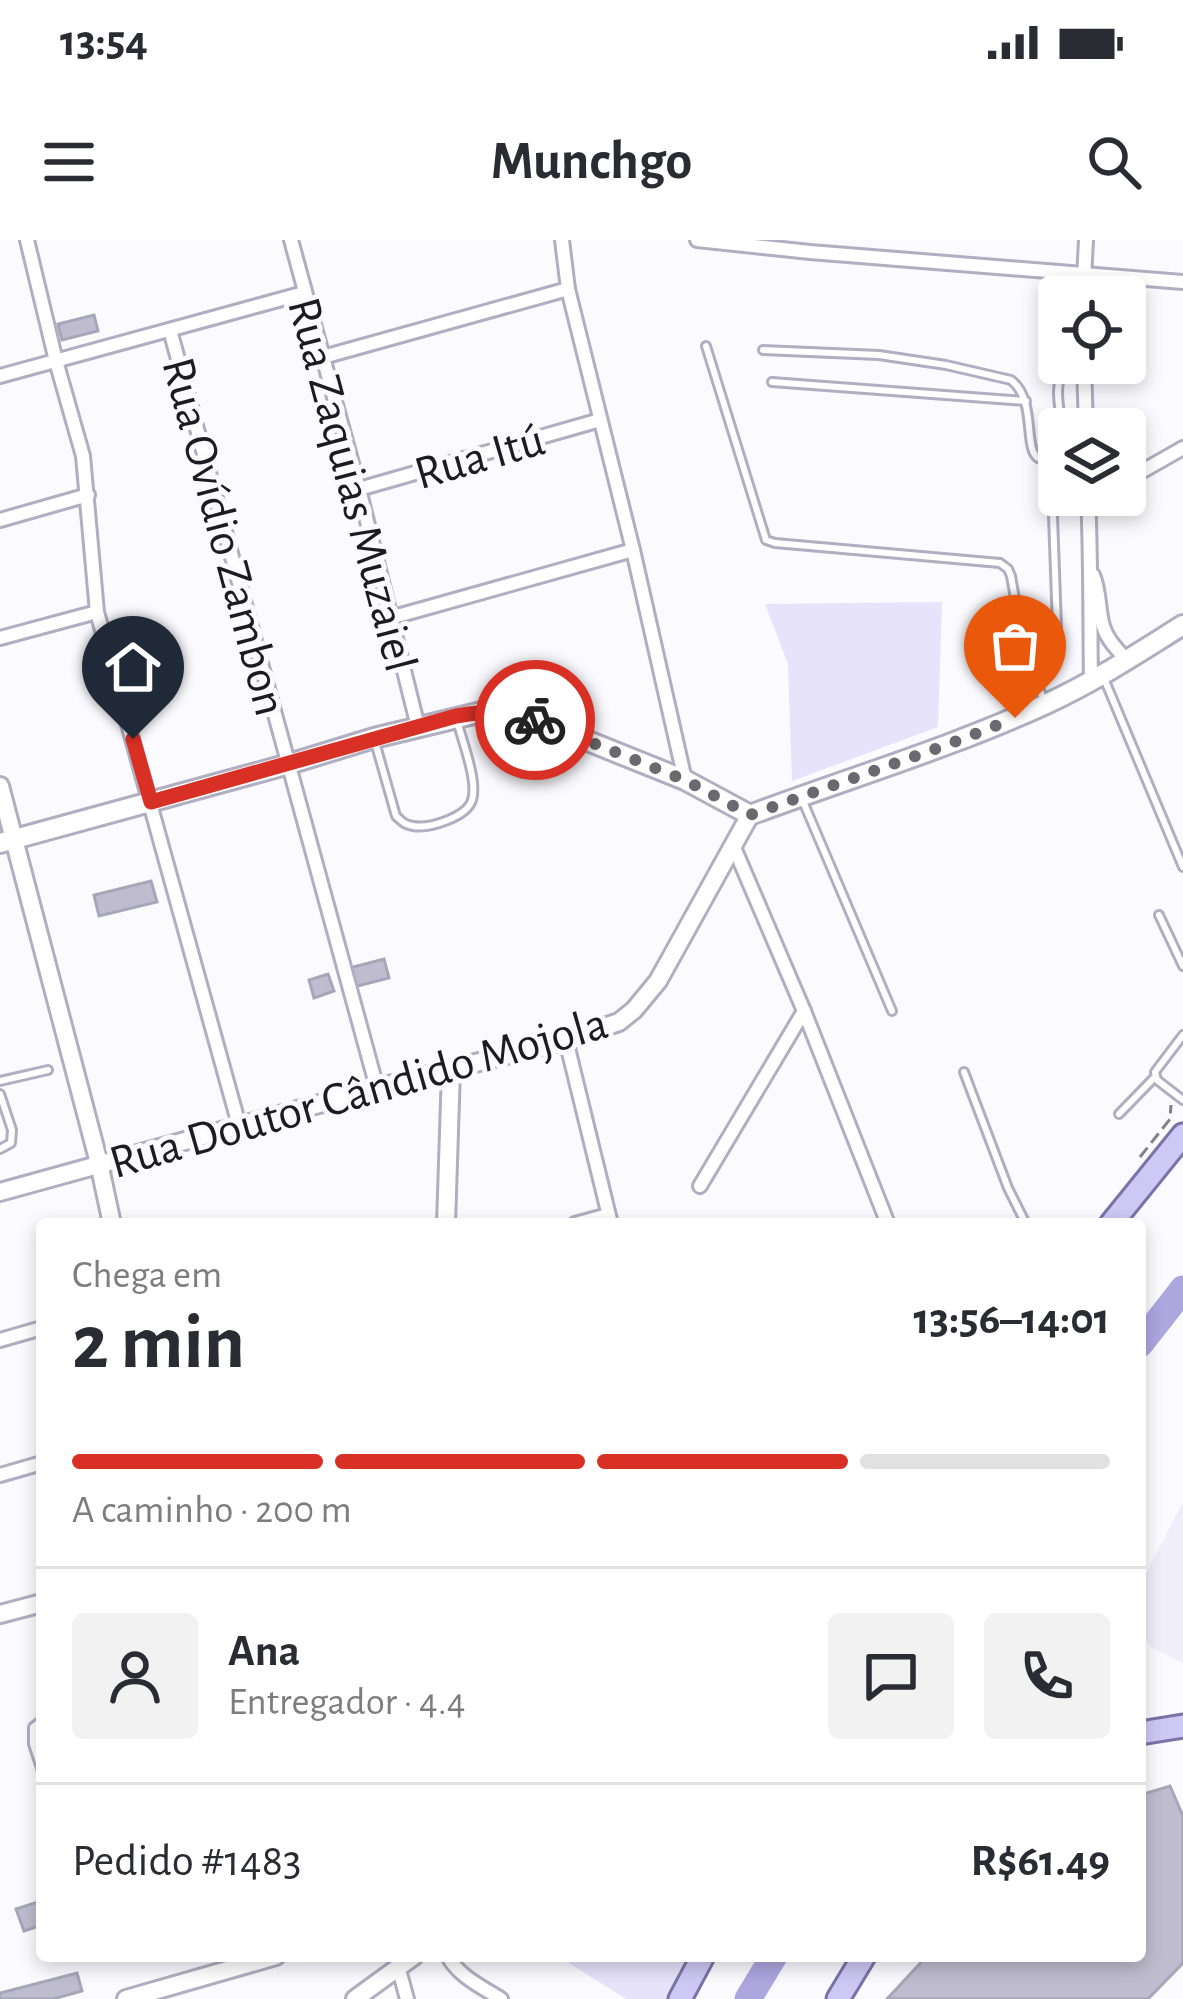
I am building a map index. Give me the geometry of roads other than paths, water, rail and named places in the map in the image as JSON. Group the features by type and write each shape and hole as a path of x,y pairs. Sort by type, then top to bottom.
{"main road":[{"path":"7,841 486,711 523,715 685,780 750,815 1046,704 1097,679 1183,625"},
{"path":"1116,1218 1183,1135"},
{"path":"1146,1732 1183,1726"},
{"path":"680,1999 701,1962"},
{"path":"838,1999 859,1962"}],"street":[{"path":"27,240 83,455 97,612 239,1125"},
{"name":"Rua Zaquias Muzaiel","path":"291,240 418,727"},
{"path":"562,240 568,289 685,780"},
{"path":"697,240 810,246 1183,282"},
{"path":"1082,274 1086,240"},
{"path":"323,357 568,289"},
{"path":"0,376 304,293"},
{"name":"Rua Ovídio Zambon","path":"170,330 377,1088"},
{"name":"Rua Itú","path":"359,489 600,420"},
{"path":"1146,469 1183,448"},
{"path":"0,520 88,496"},
{"path":"1089,516 1097,679"},
{"path":"390,618 633,550"},
{"path":"1092,572 1102,625 1127,661"},
{"path":"0,638 97,612"},
{"path":"0,786 7,841 111,1218"},
{"name":"Rua Doutor Cândido Mojola","path":"0,1192 619,1022 648,994 673,956 750,815"},
{"path":"733,845 886,1218"},
{"path":"700,1186 804,1011"},
{"path":"566,1040 609,1218"},
{"path":"446,1218 451,1070"},
{"path":"0,1340 36,1330"},
{"path":"0,1475 36,1465"},
{"path":"0,1614 36,1605"},
{"path":"126,1999 255,1962"},
{"path":"355,1999 405,1962"},
{"path":"406,1962 406,1999"},
{"path":"450,1962 501,1999"}],"lane":[{"path":"706,346 766,540 1000,563 1011,576 1024,649 1046,704"},
{"path":"763,350 879,355 1012,380 1019,384 1026,401 1032,451 1038,458"},
{"path":"772,382 1026,401"},
{"path":"1056,516 1057,628"},
{"path":"1097,679 1183,867"},
{"path":"374,738 396,816 413,826 429,826 466,811 472,802 472,781 456,716"},
{"path":"801,796 892,1011"},
{"path":"1160,915 1183,966"},
{"path":"1180,1097 1154,1072 1183,1035"},
{"path":"0,1081 48,1070"},
{"path":"964,1072 1023,1218"},
{"path":"1120,1114 1155,1077"},
{"path":"0,1097 12,1134 11,1143 0,1149"},
{"path":"36,1725 36,1753"}],"waterway":[{"path":"1146,1336 1183,1289"},
{"path":"748,1999 770,1962"}]}
